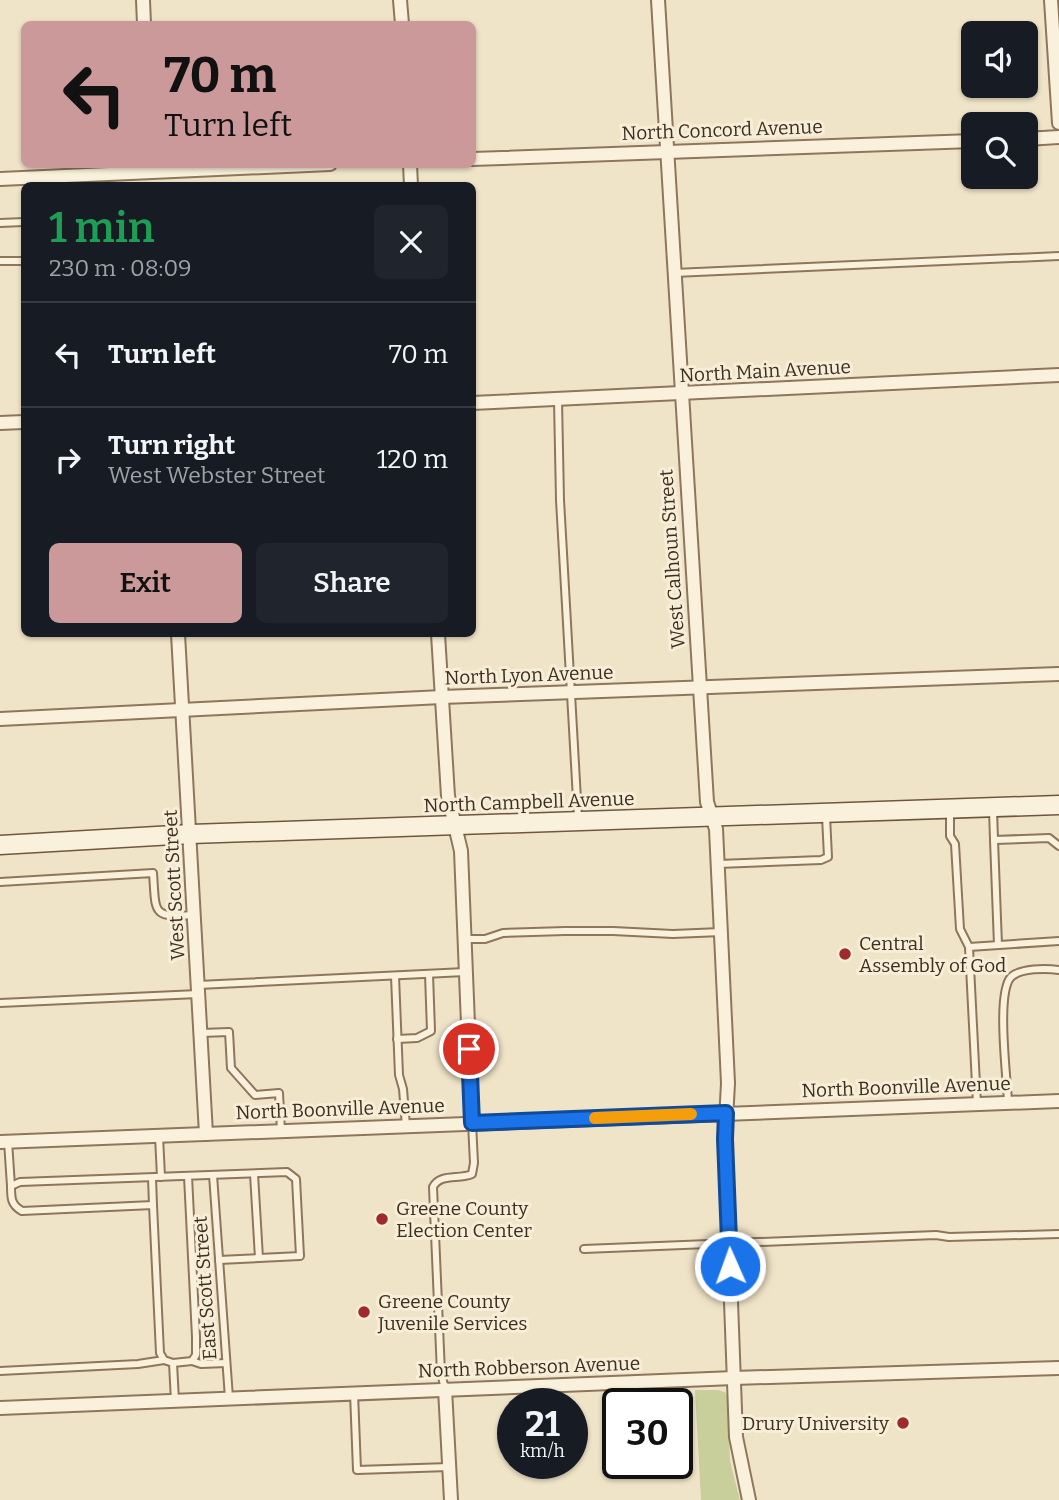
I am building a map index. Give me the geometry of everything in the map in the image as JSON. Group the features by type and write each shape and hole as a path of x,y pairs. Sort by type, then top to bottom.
{"main road":[{"name":"North Campbell Avenue","path":"0,845 191,834 1059,805"}],"street":[{"path":"143,0 144,21"},
{"path":"400,0 402,21"},
{"name":"West Calhoun Street","path":"658,0 707,802 716,830 718,864 728,1088 725,1139 737,1448 749,1500"},
{"path":"1051,0 1059,123"},
{"path":"1038,139 1059,138"},
{"name":"North Concord Avenue","path":"476,159 961,141"},
{"path":"0,179 258,168"},
{"name":"North Main Avenue","path":"476,403 1059,375"},
{"path":"0,423 21,422"},
{"name":"West Scott Street","path":"178,637 206,1134"},
{"path":"438,637 447,796 461,851 472,1123"},
{"name":"North Lyon Avenue","path":"0,719 442,697 1059,674"},
{"name":"North Boonville Avenue","path":"4,1142 1059,1101"},
{"name":"North Robberson Avenue","path":"0,1408 734,1378 1059,1368"},
{"path":"445,1389 451,1500"}],"lane":[{"path":"0,223 21,222"},
{"path":"674,273 1059,256"},
{"path":"0,261 21,261"},
{"path":"558,400 560,500 578,821"},
{"path":"993,807 998,946"},
{"path":"950,808 950,836 955,844 960,929 969,947 977,1104"},
{"path":"718,864 821,860 828,857 826,813"},
{"path":"994,840 1049,838 1059,846"},
{"path":"0,880 153,873 155,903 160,913 166,917 194,915"},
{"path":"465,939 485,939 503,933 565,931 673,934 721,932"},
{"path":"969,947 1059,941"},
{"path":"1008,1102 1003,1008 1006,985 1013,975 1020,972 1059,970"},
{"path":"0,1003 466,972"},
{"path":"397,1039 417,1038 431,1031 429,974"},
{"path":"395,976 397,1039 406,1126"},
{"path":"201,1033 229,1032 231,1068 255,1094 279,1093 281,1131"},
{"path":"445,1389 441,1373 433,1187 441,1179 472,1174 472,1123"},
{"path":"159,1136 161,1177"},
{"path":"4,1142 13,1204 22,1211 153,1205"},
{"path":"11,1186 20,1182 287,1172 296,1179 300,1256 219,1260"},
{"path":"254,1174 259,1258"},
{"name":"East Scott Street","path":"213,1175 229,1398"},
{"path":"188,1176 197,1355 192,1361"},
{"path":"152,1178 160,1353 164,1360"},
{"path":"584,1249 1059,1234"},
{"path":"0,1371 138,1364 164,1360 173,1363 226,1363"},
{"path":"173,1363 175,1401"},
{"path":"354,1393 357,1470 449,1467"}],"green space":[{"path":"695,1390 718,1390 725,1392 727,1396 730,1461 740,1500 701,1500"}],"slow traffic":[{"path":"595,1118 691,1114"}],"place":[{"name":"Central Assembly of God","path":"845,954"},
{"name":"Greene County Election Center","path":"382,1219"},
{"name":"Greene County Juvenile Services","path":"364,1312"},
{"name":"Drury University","path":"903,1423"}],"route":[{"path":"469,1049 472,1123 726,1113 730,1266"}]}
